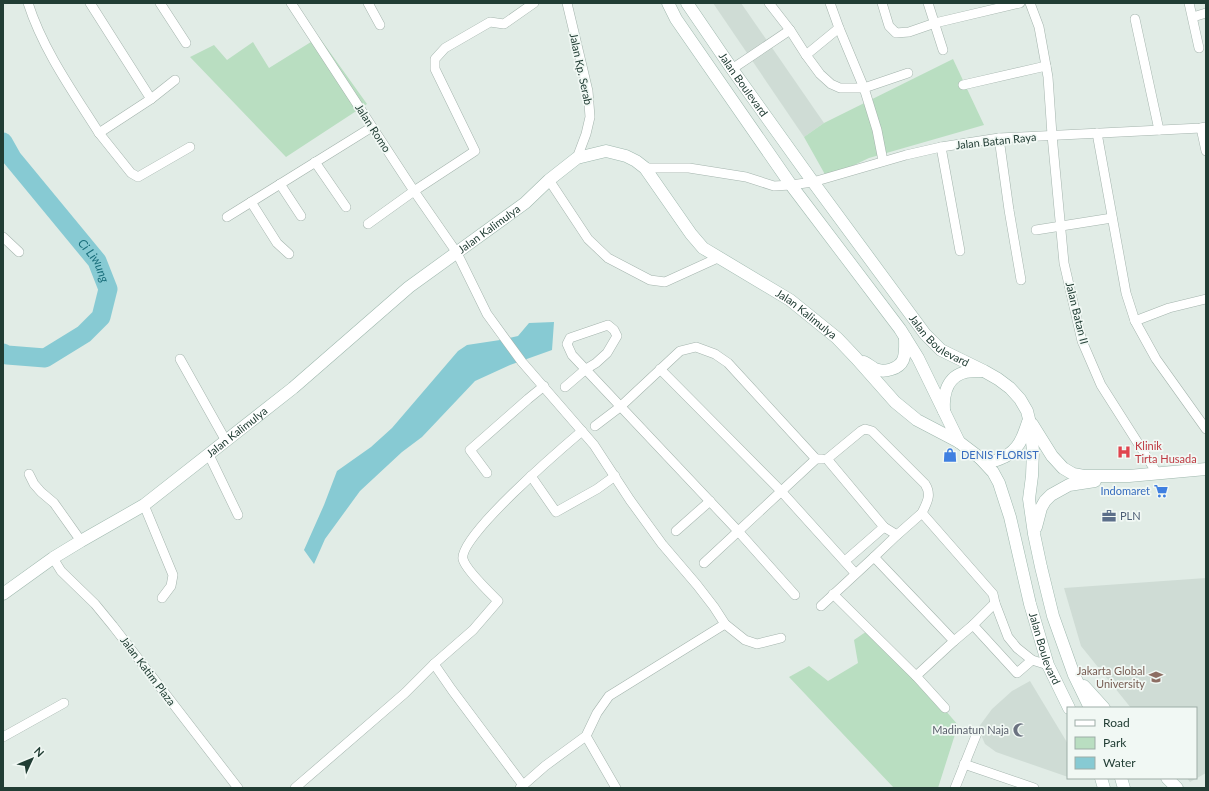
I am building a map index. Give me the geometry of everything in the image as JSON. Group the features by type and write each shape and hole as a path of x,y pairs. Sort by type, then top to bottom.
{"main road":[{"name":"Jalan Boulevard","path":"668,3 676,19 791,185 905,337 918,358 959,442"},
{"name":"Jalan Boulevard","path":"686,3 813,182 925,334 941,350 984,371 1010,388 1020,399 1027,411 1033,461 1029,499 1034,534 1053,616 1074,675 1090,707"},
{"name":"Jalan Kalimulya","path":"3,594 53,558 144,504 293,388 409,287 525,203 577,158 606,152 626,156 645,168 691,234 704,248 790,300 837,338 902,408 917,420 959,442"},
{"path":"856,358 876,369 884,371 892,369 898,366 905,354 905,337"},
{"path":"944,412 943,403 946,390 951,381 965,372 984,371"},
{"path":"1029,419 1052,456 1062,468 1073,474 1084,476 1129,476 1206,470"},
{"path":"959,442 980,458 992,461 998,460 1013,452 1018,446 1023,437 1029,419"},
{"name":"Jalan Boulevard","path":"980,458 993,472 999,483 1010,517 1030,604 1048,665 1069,707"},
{"path":"1034,534 1041,508 1051,495 1069,485 1093,481 1110,476"},
{"path":"1074,675 1103,707"},
{"path":"1168,779 1177,788"}],"street":[{"path":"28,3 34,21 59,70 99,133 131,173 138,176 190,147"},
{"path":"90,3 151,99"},
{"path":"160,3 186,43"},
{"name":"Jalan Romo","path":"290,3 414,191 457,253 487,314 522,362 594,445 630,500 662,544 714,607 725,624 745,640 757,644 781,638"},
{"path":"368,3 380,25"},
{"path":"368,224 414,191 475,151 435,70 434,59 445,48 490,22 504,24 534,3"},
{"name":"Jalan Kp. Serab","path":"567,3 588,91 590,117 586,134 577,158"},
{"path":"830,3 864,88 877,130 883,161"},
{"path":"882,3 889,26 896,33 909,32 935,22 1020,3"},
{"path":"928,3 943,50"},
{"name":"Jalan Batan II","path":"1030,3 1039,27 1048,77 1064,263 1082,341 1101,385 1157,473"},
{"path":"1189,3 1199,48"},
{"path":"773,5 806,55 820,74 831,84 840,88 864,88 908,73"},
{"path":"1193,17 1206,13"},
{"path":"1135,19 1159,130"},
{"path":"806,55 839,28"},
{"path":"732,69 790,30"},
{"path":"963,85 1046,66"},
{"path":"99,133 151,99 175,80"},
{"path":"227,217 372,127"},
{"path":"1203,128 1206,151"},
{"name":"Jalan Batan Raya","path":"645,168 689,168 746,177 774,186 791,185 813,182 906,154 1000,138 1203,128"},
{"path":"1097,133 1126,293 1135,321 1156,359 1206,429"},
{"path":"1000,138 1009,210 1021,280"},
{"path":"941,147 960,251"},
{"path":"315,162 346,207"},
{"path":"550,180 588,239 608,258 650,280 665,282 720,257"},
{"path":"280,184 301,216"},
{"path":"251,202 277,243 289,254"},
{"path":"1036,230 1112,218"},
{"path":"3,237 19,252"},
{"path":"1135,321 1169,308 1206,300"},
{"path":"565,387 586,369 608,353 617,336 614,330 608,325 570,338 567,344 572,355 586,369 620,407 738,531 795,595"},
{"path":"595,426 620,407 680,351 696,347 715,354 728,363 816,459"},
{"path":"180,359 226,441"},
{"path":"660,369 781,491 856,573"},
{"path":"487,473 470,450 544,386"},
{"path":"704,563 816,459 827,459 860,431 865,429 872,431 926,484 929,490 929,499 922,513 821,606"},
{"path":"295,788 405,693 434,664 473,630 498,601 465,564 463,555 467,545 484,524 532,476 582,431"},
{"path":"209,454 238,515"},
{"path":"827,459 884,527 897,535"},
{"path":"29,474 34,484 54,503 81,541"},
{"path":"532,476 556,512 591,493 615,476"},
{"path":"676,531 710,501"},
{"path":"144,504 173,575 171,586 162,598"},
{"path":"922,513 993,594 1008,637 1017,648 1032,660 1048,665"},
{"path":"845,561 884,527"},
{"path":"874,557 954,641"},
{"name":"Jalan Katim Plaza","path":"53,558 61,571 95,604 113,626 238,788"},
{"path":"833,594 916,676 945,708"},
{"path":"916,676 973,625 995,603"},
{"path":"434,664 522,787 545,766 586,736 597,713 609,696 725,624"},
{"path":"973,625 1017,673 1032,660"},
{"path":"3,737 64,703"},
{"path":"955,788 977,733"},
{"path":"586,736 616,788"},
{"path":"964,764 1034,788"}],"shaded area":[{"path":"713,3 741,3 824,123 804,137"},
{"name":"Jakarta Global University","path":"1206,578 1206,773 1197,778 1197,707 1130,707 1081,646 1064,588"},
{"path":"1030,681 1067,742 1067,777 996,752 985,744 978,728 992,709 1012,691"},
{"name":"Jakarta Global University","path":"1188,779 1195,779 1190,782"}],"green space":[{"path":"319,37 367,104 286,157 190,57 214,45 227,60 253,42 269,68"},
{"path":"953,59 984,125 869,158 827,178 804,137 824,123"},
{"path":"873,627 958,725 938,788 894,788 789,677 809,666 828,681 858,663 854,640"}],"water":[{"path":"554,322 552,350 510,365 475,381 422,437 402,452 360,491 325,539 314,564 304,550 337,471 371,447 392,428 458,351 467,345 518,336 529,323"}],"waterway":[{"name":"Ci Liwung","path":"3,142 12,158 97,261 108,289 101,317 84,334 45,358 7,355 3,353"}],"place":[{"name":"Klinik Tirta Husada","path":"1124,452"},
{"name":"DENIS FLORIST","path":"950,455"},
{"name":"Indomaret","path":"1161,491"},
{"name":"PLN","path":"1109,516"},
{"name":"Jakarta Global University","path":"1156,677"},
{"name":"Madinatun Naja","path":"1020,730"}]}
